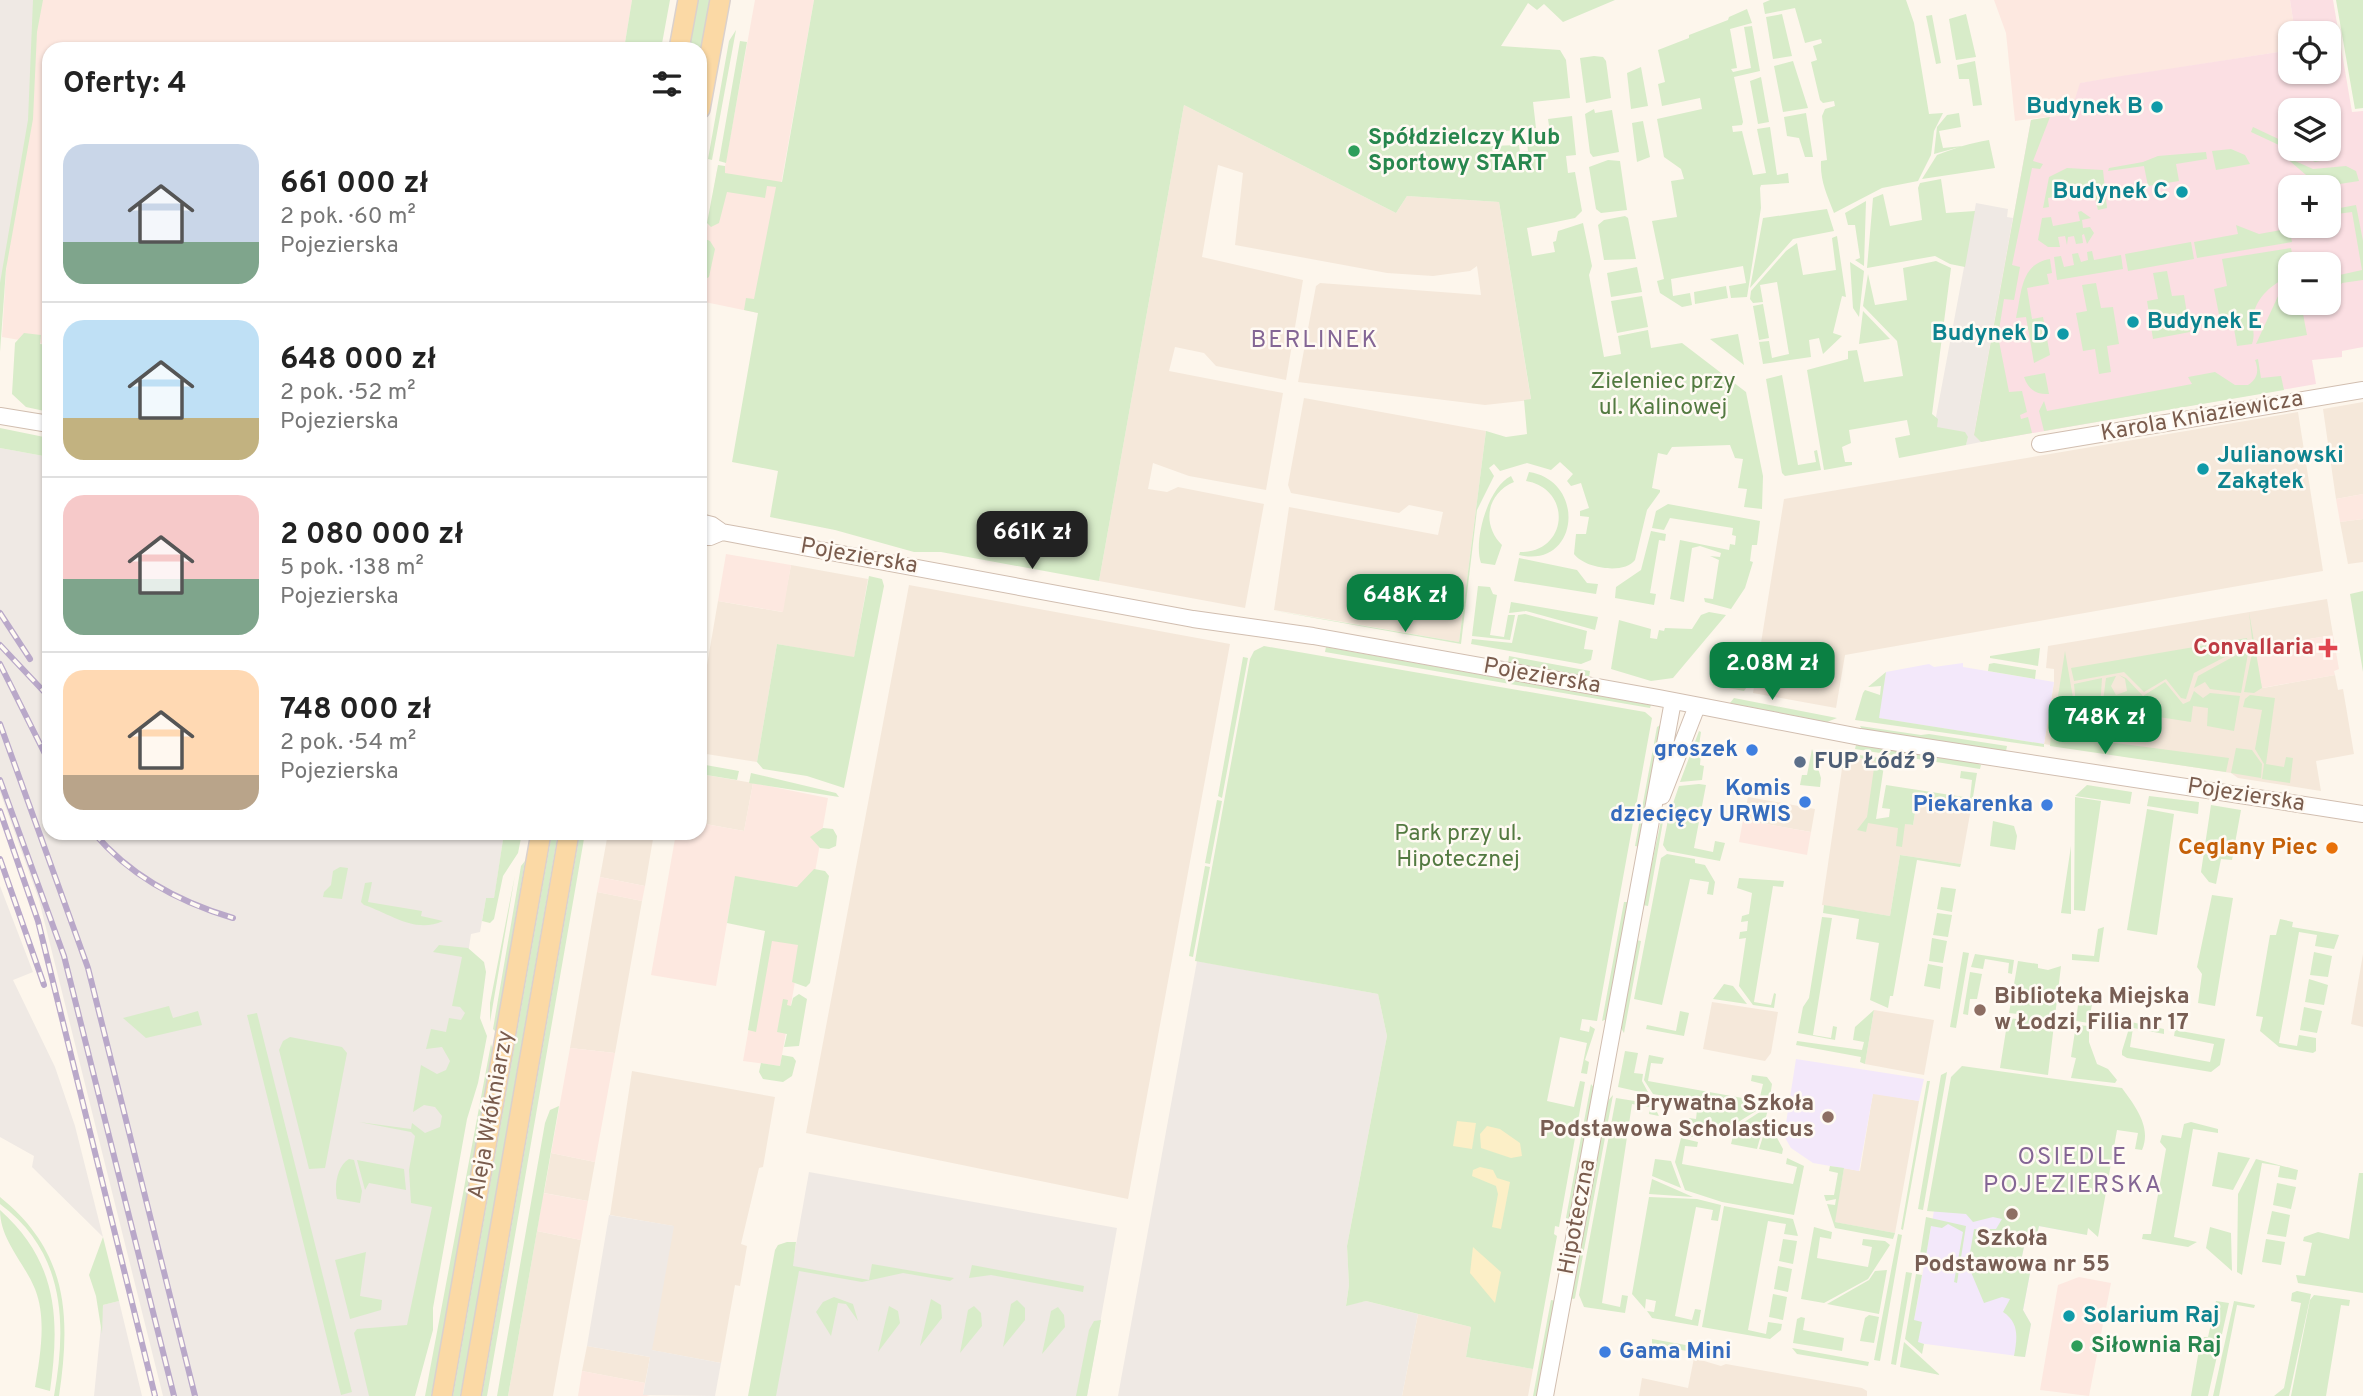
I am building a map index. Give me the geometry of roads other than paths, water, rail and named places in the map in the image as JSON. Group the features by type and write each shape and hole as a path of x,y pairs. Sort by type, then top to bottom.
{"main road":[{"path":"680,42 688,0"},
{"path":"707,71 720,0"},
{"name":"Aleja Włókniarzy","path":"442,1396 540,840"},
{"name":"Aleja Włókniarzy","path":"471,1396 568,840"}],"street":[{"name":"Karola Kniaziewicza","path":"2040,444 2363,390"},
{"path":"0,416 42,423"},
{"name":"Pojezierska","path":"707,524 722,532 1193,619 1313,636 1860,737 2363,814"},
{"name":"Pojezierska","path":"707,537 722,532"},
{"name":"Hipoteczna","path":"1545,1396 1673,701"},
{"name":"Hipoteczna","path":"1650,831 1697,706"}],"railway":[{"path":"0,613 30,659"},
{"path":"0,645 42,690"},
{"path":"0,664 42,748"},
{"path":"0,724 88,968 195,1396"},
{"path":"0,780 64,956 174,1396"},
{"path":"0,811 38,921 155,1396"},
{"path":"100,840 124,863 157,886 175,896 233,918"},
{"path":"0,859 44,985"}],"place":[{"name":"Budynek B","path":"2157,107"},
{"name":"Spółdzielczy Klub Sportowy START","path":"1354,151"},
{"name":"Budynek C","path":"2182,192"},
{"name":"Budynek E","path":"2133,322"},
{"name":"Budynek D","path":"2063,334"},
{"name":"Julianowski Zakątek","path":"2203,469"},
{"name":"Convallaria","path":"2328,648"},
{"name":"groszek","path":"1752,750"},
{"name":"FUP Łódź 9","path":"1800,762"},
{"name":"Komis dziecięcy URWIS","path":"1805,802"},
{"name":"Piekarenka","path":"2047,805"},
{"name":"Ceglany Piec","path":"2332,848"},
{"name":"Biblioteka Miejska w Łodzi, Filia nr 17","path":"1980,1010"},
{"name":"Prywatna Szkoła Podstawowa Scholasticus","path":"1828,1117"},
{"name":"Szkoła Podstawowa nr 55","path":"2012,1214"},
{"name":"Solarium Raj","path":"2069,1316"},
{"name":"Siłownia Raj","path":"2077,1346"},
{"name":"Gama Mini","path":"1605,1352"}],"district":[{"name":"BERLINEK","path":"1315,341"},
{"name":"OSIEDLE POJEZIERSKA","path":"2073,1172"}],"park label":[{"name":"Zieleniec przy ul. Kalinowej","path":"1663,395"},
{"name":"Park przy ul. Hipotecznej","path":"1458,847"}]}
